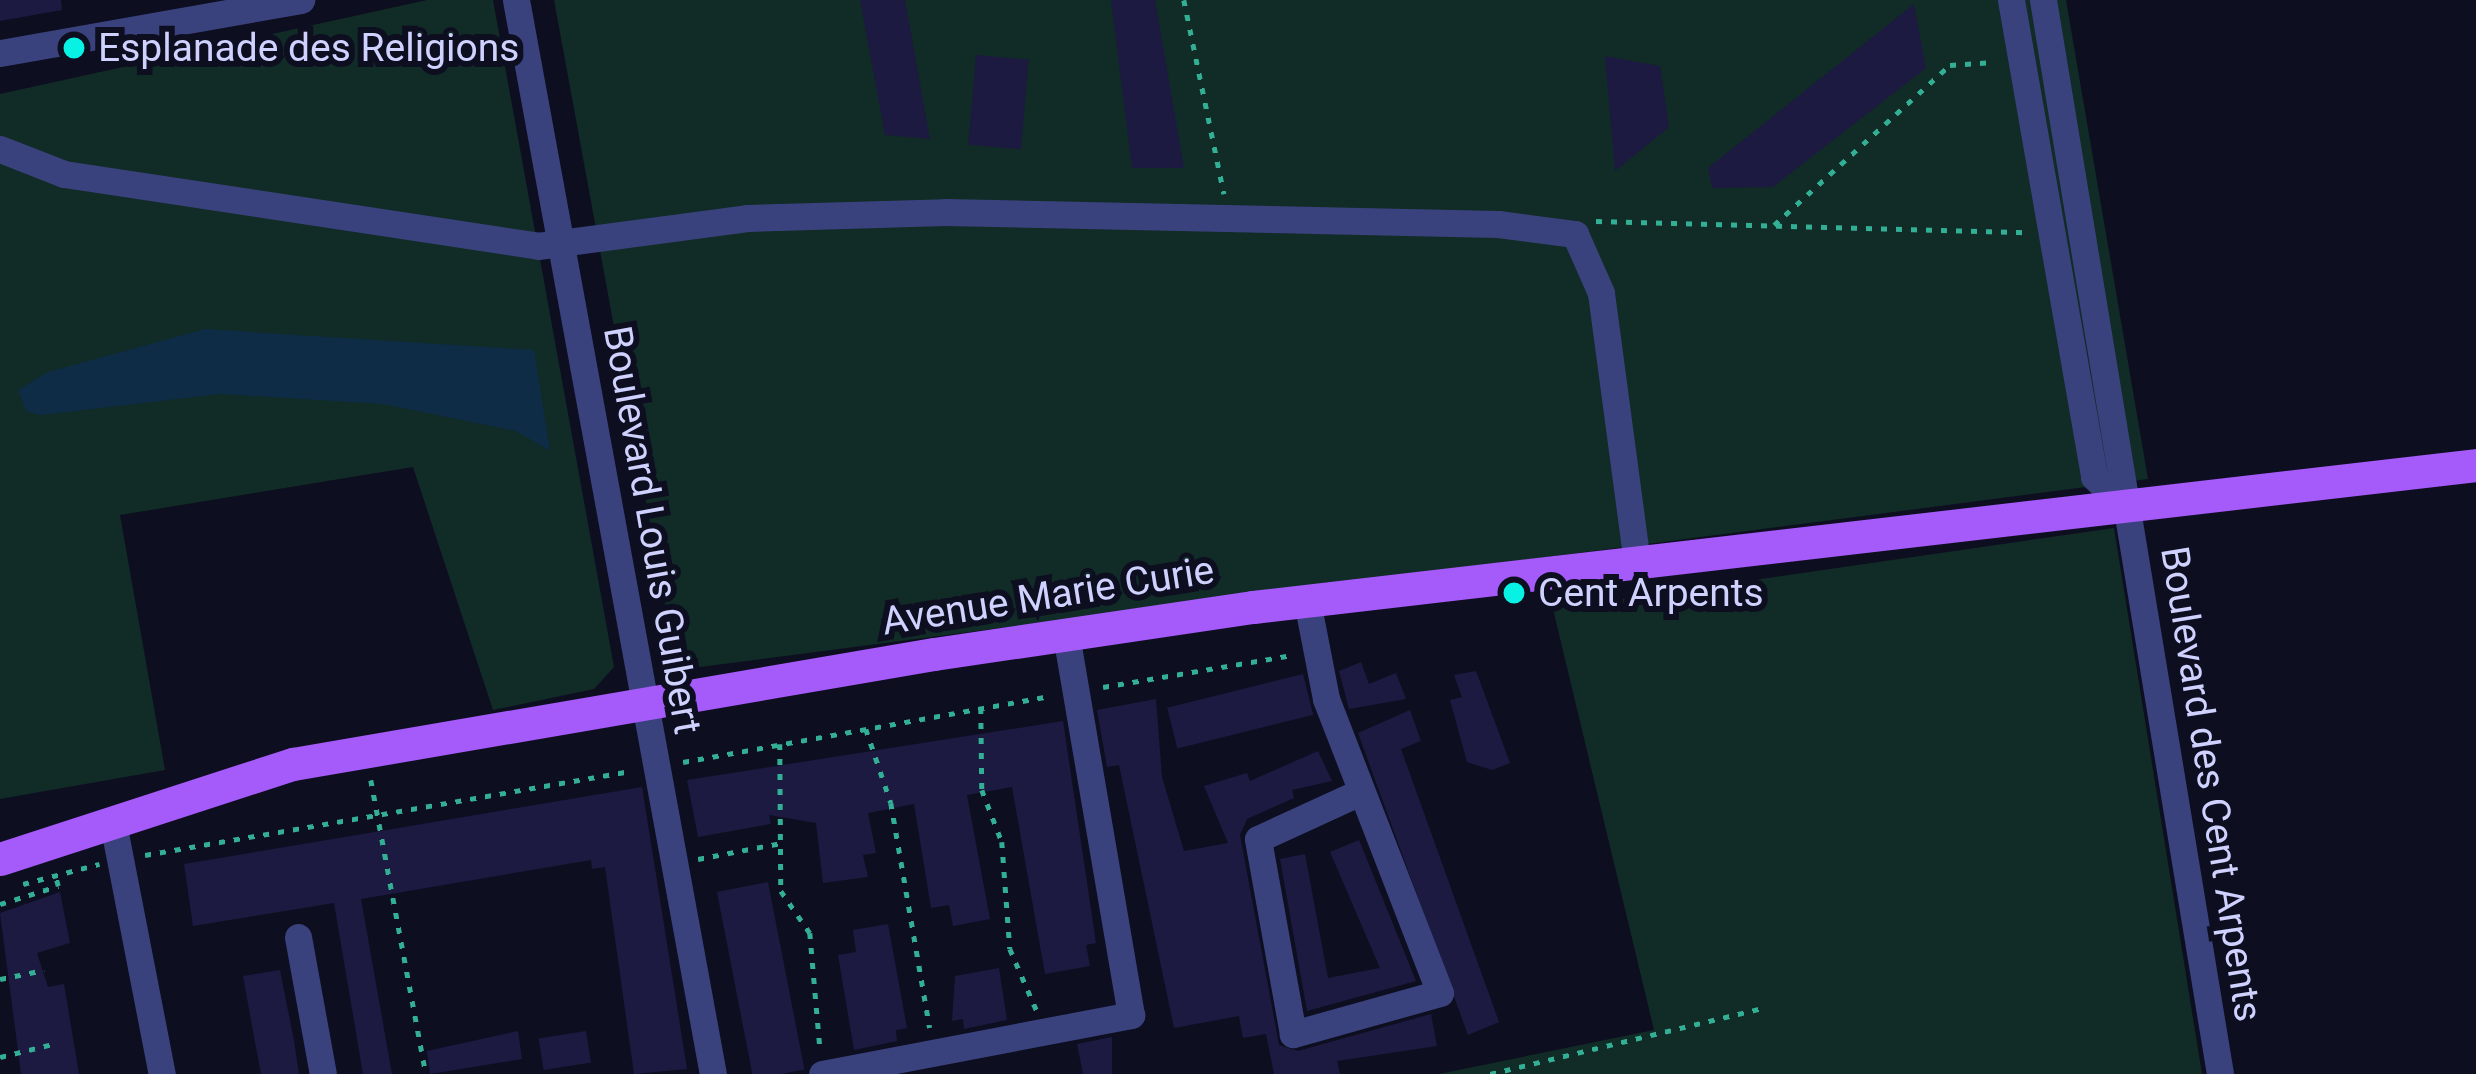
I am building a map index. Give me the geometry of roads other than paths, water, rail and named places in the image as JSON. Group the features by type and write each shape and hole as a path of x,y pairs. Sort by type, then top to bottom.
{"main road":[{"name":"Avenue Marie Curie","path":"0,859 293,764 644,702 1307,601 2476,465"}],"street":[{"path":"0,53 301,0"},
{"name":"Boulevard Louis Guibert","path":"516,0 712,1074"},
{"name":"Boulevard des Cent Arpents","path":"2011,0 2094,477 2125,506"},
{"name":"Boulevard des Cent Arpents","path":"2043,0 2220,1074"},
{"path":"0,149 64,174 560,242 747,218 1229,218 1498,224 1575,234 1601,292 1637,562"},
{"path":"1582,250 1596,221"},
{"path":"1307,601 1326,699 1440,993 1293,1034 1258,838 1360,792"},
{"path":"823,1074 1131,1016 1066,635"},
{"path":"113,823 162,1074"},
{"path":"298,937 323,1074"}],"water":[{"path":"205,329 534,350 550,451 516,431 383,404 220,394 41,415 26,411 18,390 48,372"}],"place":[{"name":"Esplanade des Religions","path":"74,48"},
{"name":"Cent Arpents","path":"1514,593"}]}
